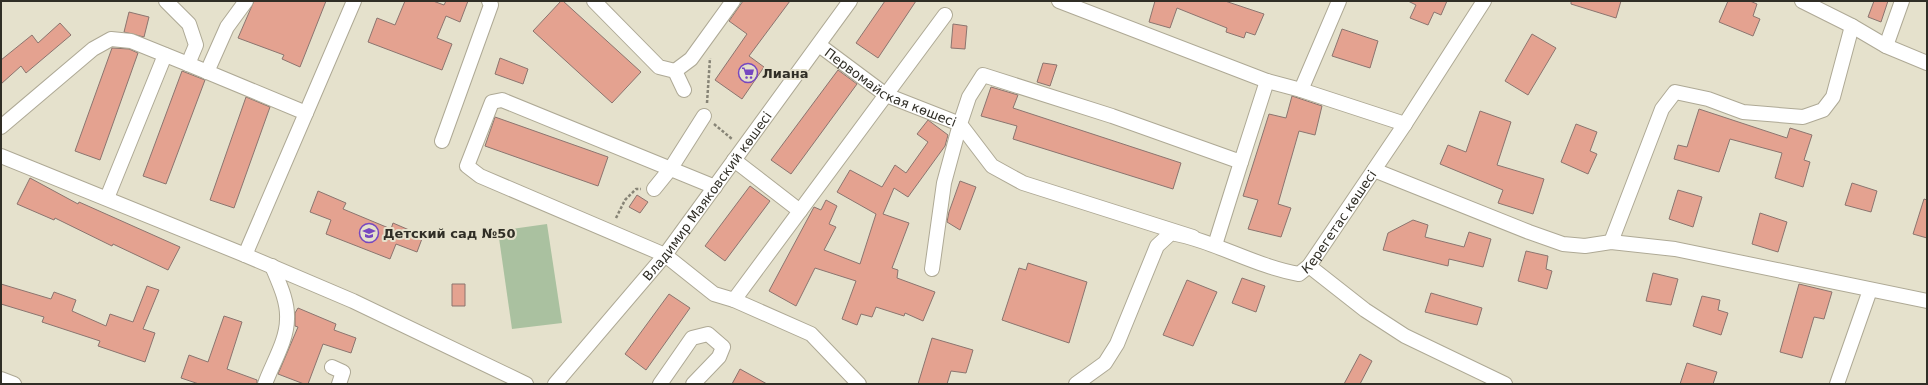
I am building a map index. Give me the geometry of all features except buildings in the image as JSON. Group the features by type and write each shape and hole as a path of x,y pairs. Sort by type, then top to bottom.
{"street":[{"path":"166,1 189,24 194,38 196,45 188,64"},
{"path":"206,72 227,27 246,1"},
{"path":"245,255 354,1"},
{"path":"442,140 490,5 489,1"},
{"path":"594,1 659,67 676,71"},
{"path":"676,71 691,59 733,1"},
{"name":"Владимир Маяковский көшесі","path":"555,384 665,255 850,1"},
{"path":"1059,1 1267,81 1301,90 1405,124"},
{"path":"1301,90 1339,1"},
{"name":"Керегетас көшесі","path":"1076,384 1105,363 1117,344 1157,246 1171,233 1194,237 1276,270 1299,274 1309,266 1405,124 1484,1"},
{"path":"1802,1 1852,26 1886,46 1927,63"},
{"path":"1886,46 1902,1"},
{"path":"734,300 945,15"},
{"path":"1611,242 1662,109 1675,92 1708,99 1743,112 1804,117 1823,110 1833,97 1852,26"},
{"path":"1,127 93,49 110,39 131,41 306,113"},
{"name":"Первомайская көшесі","path":"819,45 886,95 960,124 944,183 932,269"},
{"path":"107,198 165,55"},
{"path":"676,71 684,90"},
{"path":"1194,237 1023,183 992,166 960,124 969,97 983,75 1112,116 1241,162"},
{"path":"1214,245 1267,81"},
{"path":"715,186 502,100 492,102 467,166 480,176 665,255 714,294 734,300 811,334 859,384"},
{"path":"654,189 671,168 704,116"},
{"path":"1,156 107,198 353,301 526,384"},
{"path":"734,160 800,211"},
{"path":"1374,170 1529,232 1563,244 1585,246 1611,242 1675,249 1927,301"},
{"path":"265,384 284,338 287,320 284,295 272,266"},
{"path":"1309,266 1365,310 1405,336 1505,384"},
{"path":"1837,384 1870,290"},
{"path":"660,384 692,338 708,334 723,346 719,357 693,384"},
{"path":"332,367 343,372 339,384"},
{"path":"1,379 14,384"}],"path":[{"path":"711,53 708,101 704,116 733,140"},
{"path":"610,232 624,200 636,189 654,189"}],"green space":[{"path":"547,224 562,323 512,329 498,231"}],"place":[{"name":"Лиана","path":"748,73"},
{"name":"Детский сад №50","path":"369,233"}]}
